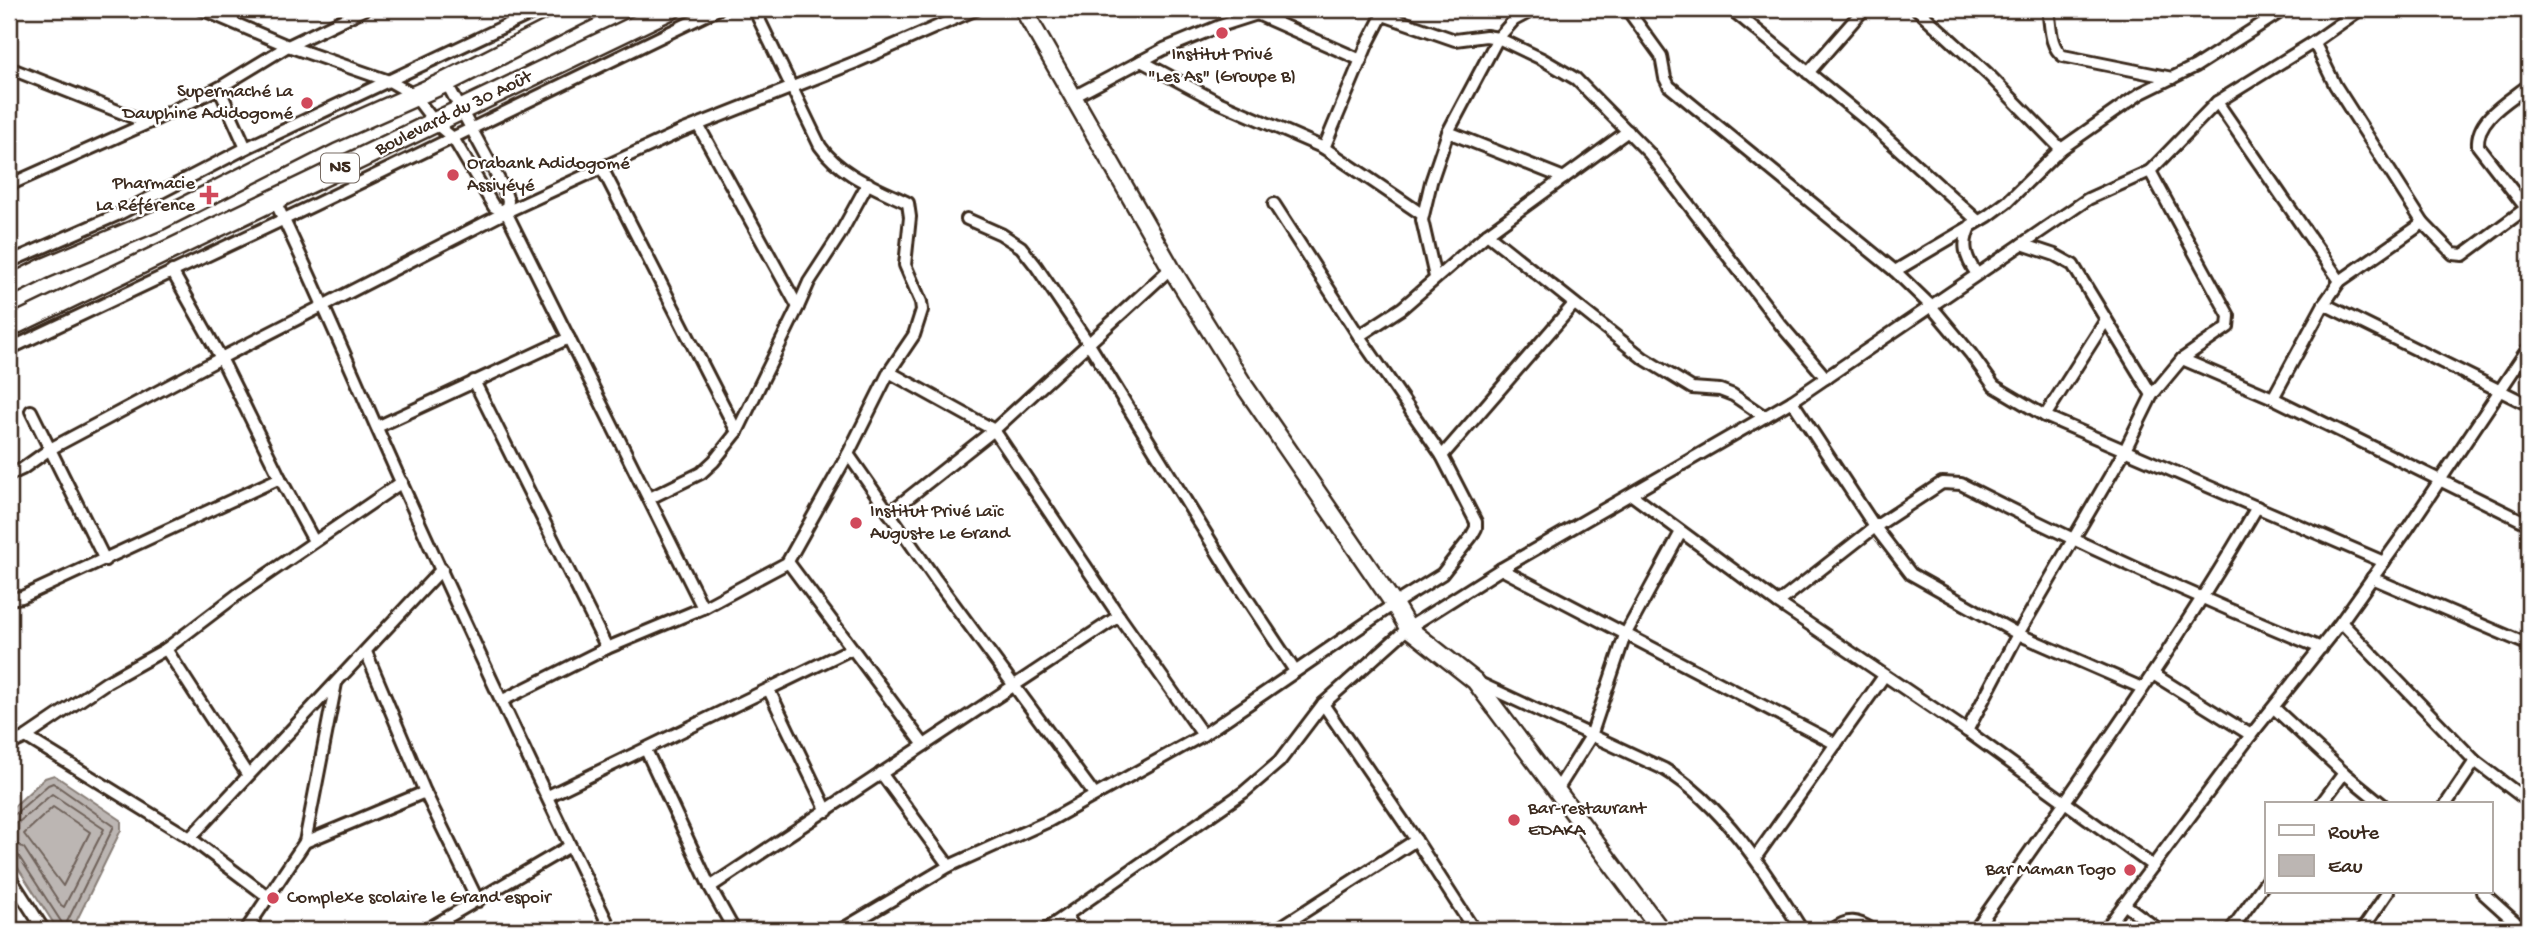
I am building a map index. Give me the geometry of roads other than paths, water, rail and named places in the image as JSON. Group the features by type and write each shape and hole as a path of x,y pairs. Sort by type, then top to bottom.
{"highway":[{"name":"Boulevard du 30 Août","path":"9,286 159,220 261,168 446,82 590,9"},
{"name":"Boulevard du 30 Août","path":"9,327 671,9"},
{"path":"261,168 278,170 283,177 284,188 274,199 259,198 253,187 252,180 261,168"}],"street":[{"path":"201,9 288,46 389,81 414,95 436,124 453,138 494,207 506,212"},
{"path":"9,185 149,123 219,88 288,46 365,9"},
{"path":"9,262 117,215 246,148 541,9"},
{"path":"9,349 718,9"},
{"path":"503,700 607,648 703,608 788,562 848,454 889,372 914,335 922,302 905,265 911,217 908,203 836,164 827,156 754,9"},
{"path":"9,475 50,449 221,358 506,212 698,125 977,9"},
{"path":"1023,9 1171,268 1245,387 1408,628 1475,681 1674,775 1701,798 1755,858 1802,930"},
{"path":"1075,96 1141,61 1207,31 1273,9"},
{"path":"1435,276 1423,229 1423,215 1448,132 1498,38 1514,20 1534,9"},
{"path":"1627,9 1661,56 1665,78 1670,86 1895,271 1930,305 1971,354 1993,386 2045,416 2124,452 2384,562"},
{"path":"1731,9 1880,132 1974,223"},
{"path":"1808,73 1864,9"},
{"path":"1917,9 1989,74 2061,149"},
{"path":"2048,9 2054,44 2057,52 2063,56 2172,78"},
{"path":"1895,271 2007,202 2061,149 2141,93 2196,66 2285,9"},
{"path":"1045,930 1244,792 1279,762 1323,704 1408,628 1501,569 1792,401 2088,199 2150,171 2217,102 2314,42 2361,9"},
{"path":"1324,148 1384,12 1455,40 1486,36 1498,38 1576,79 1628,131 1826,378"},
{"path":"1257,14 1361,60"},
{"path":"2314,42 2335,85 2423,223 2453,254 2463,255 2528,207 2478,146 2477,137 2485,121 2529,85"},
{"path":"1141,61 1216,101 1324,148 1423,215"},
{"path":"9,68 149,123"},
{"path":"446,82 504,189 508,201 506,212 703,608"},
{"path":"219,88 246,148"},
{"path":"2217,102 2340,281"},
{"path":"698,125 798,307"},
{"path":"1359,337 1402,307 1487,234 1628,131"},
{"path":"1448,132 1564,178"},
{"path":"602,168 737,432"},
{"path":"1967,731 2018,634 2124,452 2152,395 2182,359 2228,327 2230,320 2150,171"},
{"path":"650,498 701,473 737,432 809,282 869,183"},
{"path":"274,199 442,569 611,930"},
{"path":"841,930 949,866 1049,821 1203,735 1442,574 1456,559 1476,528 1442,456 1359,337 1274,204"},
{"path":"967,219 1021,247 1089,344 1232,576 1295,671"},
{"path":"1974,223 1966,235 1965,244 1969,262 1977,274"},
{"path":"2273,398 2324,304 2340,281 2423,223"},
{"path":"1487,234 1643,358 1686,385 1724,391 1765,417"},
{"path":"2022,244 2055,255 2073,265 2152,395"},
{"path":"889,513 994,430 1171,268"},
{"path":"172,271 221,358 314,541"},
{"path":"1442,456 1574,304"},
{"path":"2324,304 2529,405"},
{"path":"2045,416 2106,320"},
{"path":"377,427 569,338"},
{"path":"2105,930 2341,622 2529,347"},
{"path":"2182,359 2273,398 2529,524"},
{"path":"889,372 994,430 1203,735"},
{"path":"474,381 607,648"},
{"path":"1792,401 1910,575 2018,634 2142,688"},
{"path":"31,411 105,560"},
{"path":"848,454 1094,794"},
{"path":"9,599 22,597 105,560 280,478"},
{"path":"9,745 26,737 107,682 166,649 237,595 402,482"},
{"path":"1778,603 1875,527 1942,483 1951,482 1961,484 2071,540 2202,599 2321,648"},
{"path":"1632,495 1778,603 1967,731 2152,866"},
{"path":"1975,930 2153,674 2202,599 2256,507"},
{"path":"1557,790 1591,736 1625,635 1681,531"},
{"path":"788,562 924,745"},
{"path":"190,838 247,774 366,652 442,569"},
{"path":"1501,569 1836,744"},
{"path":"2372,578 2529,645"},
{"path":"710,887 1119,616"},
{"path":"2341,622 2475,761 2529,800"},
{"path":"166,649 247,774"},
{"path":"548,796 851,649"},
{"path":"366,652 425,792 478,901"},
{"path":"2153,674 2252,736"},
{"path":"1755,858 1884,676"},
{"path":"246,930 304,842 336,681"},
{"path":"1475,681 1661,930"},
{"path":"769,690 827,811"},
{"path":"1323,704 1474,930"},
{"path":"2274,708 2380,802"},
{"path":"26,737 190,838 267,896"},
{"path":"646,750 710,887 734,930"},
{"path":"2447,802 2475,761"},
{"path":"881,773 949,866"},
{"path":"2322,802 2344,773"},
{"path":"304,842 425,792"},
{"path":"1276,930 1416,840"},
{"path":"426,930 570,846"},
{"path":"9,876 44,930"},
{"path":"2231,930 2265,883"},
{"path":"2362,930 2387,894"},
{"path":"2484,894 2524,930"},
{"path":"2124,904 2159,930"},
{"path":"1067,917 1076,930"},
{"path":"1832,930 1845,921 1853,920 1873,930"}],"water":[{"path":"54,775 121,820 121,830 72,930 58,930 9,854 9,811 45,778"}],"place":[{"name":"Institut Privé \"Les As\" (Groupe B)","path":"1222,33"},
{"name":"Supermaché La Dauphine Adidogomé","path":"307,103"},
{"name":"Orabank Adidogomé Assiyéyé","path":"453,175"},
{"name":"Pharmacie La Référence","path":"209,195"},
{"name":"Institut Privé Laïc Auguste Le Grand","path":"856,523"},
{"name":"Bar-restaurant EDAKA","path":"1514,820"},
{"name":"Bar Maman Togo","path":"2130,870"},
{"name":"Complexe scolaire le Grand espoir","path":"273,898"}]}
